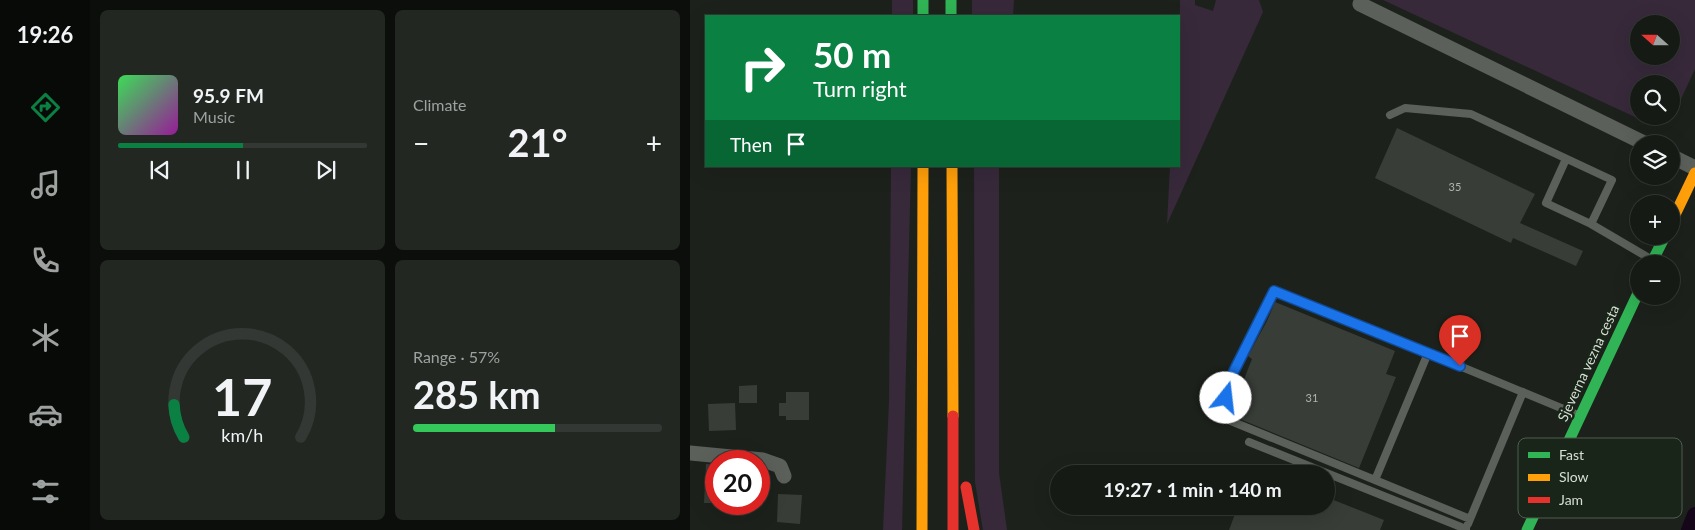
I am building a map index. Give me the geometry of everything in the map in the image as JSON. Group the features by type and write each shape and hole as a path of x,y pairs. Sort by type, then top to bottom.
{"main road":[{"path":"923,0 923,15"},
{"path":"951,0 951,15"},
{"path":"922,530 924,415 923,167"},
{"path":"952,167 953,530"},
{"path":"1680,204 1695,173"},
{"name":"Sjeverna vezna cesta","path":"1570,438 1632,305"},
{"path":"953,322 958,333 965,366"},
{"path":"910,487 917,431 924,415"},
{"path":"965,474 974,530"},
{"name":"Sjeverna vezna cesta","path":"1527,530 1533,518"}],"street":[{"path":"1355,2 1630,136"},
{"path":"1680,160 1695,168"},
{"path":"690,454 763,460 780,466 784,476"}],"lane":[{"path":"1390,115 1405,108 1472,114 1612,180 1591,224"},
{"path":"1566,159 1546,203 1591,224 1641,255"},
{"path":"1470,520 1221,417 1230,379 1274,291 1428,352 1580,416"},
{"path":"1375,480 1428,352"},
{"path":"1249,442 1467,530 1523,392"}],"shaded area":[{"path":"892,0 913,0 913,15 892,15"},
{"path":"972,0 1014,0 1013,15 972,15"},
{"path":"1180,0 1195,0 1195,5 1213,11 1216,0 1259,0 1263,12 1167,224 1170,167 1180,167"},
{"path":"1383,0 1695,0 1695,69 1680,101 1680,75 1630,75 1630,115"},
{"path":"891,167 911,167 902,530 883,530 889,402"},
{"path":"974,167 999,167 999,473 1007,530 983,530 975,482"}],"building":[{"path":"1397,128 1535,194 1520,223 1583,251 1576,266 1513,238 1511,243 1375,178"},
{"path":"1275,302 1395,351 1386,374 1396,377 1359,468 1230,415 1252,359 1248,356"},
{"path":"757,385 757,403 739,403 739,386"},
{"path":"786,392 809,392 809,420 786,420 786,416 779,416 779,403 786,403"},
{"path":"735,403 736,430 709,431 708,404"},
{"path":"778,494 802,495 800,524 777,522"},
{"path":"1335,501 1384,520 1380,530 1229,530 1235,515 1335,515"}],"waterway":[{"path":"1689,530 1695,515"}],"traffic: fast":[{"path":"923,0 923,15"},
{"path":"951,0 951,15"},
{"path":"1656,255 1660,245"},
{"path":"1570,438 1632,305"},
{"path":"1527,530 1533,518"}],"traffic: slow":[{"path":"922,530 923,167"},
{"path":"952,167 953,416"},
{"path":"1680,204 1695,173"}],"traffic: jam":[{"path":"953,416 953,530"},
{"path":"966,487 974,530"}],"route":[{"path":"1226,398 1230,379 1274,291 1460,366"}]}
